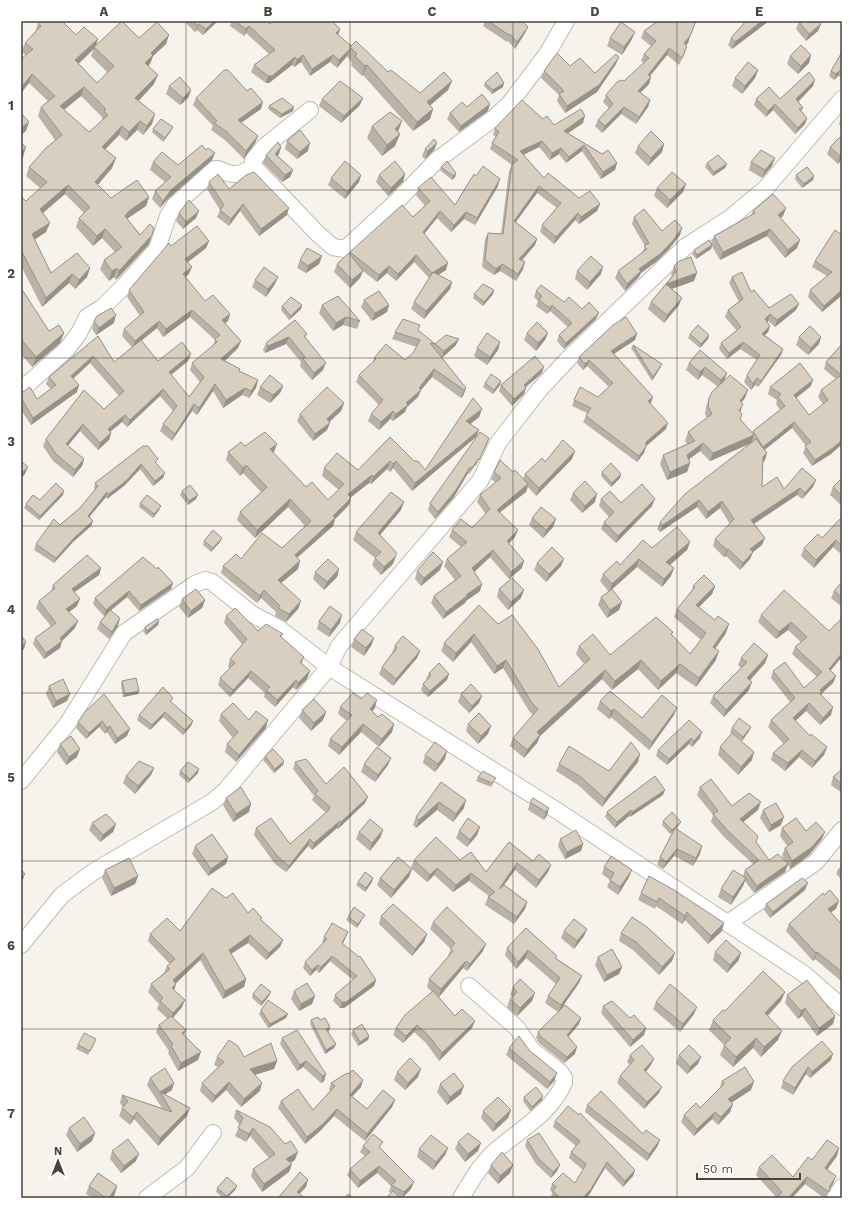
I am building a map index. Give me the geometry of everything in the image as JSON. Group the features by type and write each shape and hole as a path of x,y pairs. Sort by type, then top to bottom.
{"street":[{"path":"310,110 264,147 253,160 254,167 318,234 333,247 345,249 398,200 437,160 494,118 510,103 547,54 566,21"},
{"path":"21,945 62,895 93,872 212,802 226,790 329,666 339,646 480,481 498,443 540,389 570,357 685,247 730,218 765,189 842,99"},
{"path":"21,386 29,382 67,349 79,333 87,317 103,307 157,249 168,216 175,205 215,169 230,175 236,175 254,167"},
{"path":"21,782 68,723 100,669 124,633 195,584 205,580 212,582 252,614 280,629 329,666 556,810 728,923 804,974 842,1007"},
{"path":"728,923 816,862 842,830"},
{"path":"461,1198 479,1167 493,1153 544,1113 564,1083 564,1078 560,1072 532,1050 517,1028 468,986"},
{"path":"147,1198 187,1168 213,1133"},
{"path":"835,1198 842,1187"}],"building":[{"path":"40,21 62,21 76,35 84,27 98,39 75,60 97,83 114,66 94,47 122,21 139,38 157,22 169,35 151,53 153,55 145,63 158,75 135,98 155,114 147,126 140,121 129,132 122,126 102,147 116,158 95,182 111,198 137,180 149,197 129,211 125,216 140,235 150,224 154,228 152,235 119,271 117,268 112,271 104,260 122,247 105,229 97,236 79,218 90,207 68,185 40,209 50,223 32,234 51,273 77,253 90,268 79,280 72,274 46,298 21,250 21,197 26,201 47,182 29,167 46,148 62,135 41,107 55,96 32,74 21,88 21,59 33,49 25,43 41,26 38,23","holes":["84,87 106,109 104,111 108,115 89,132 60,106"]},
{"path":"193,21 214,21 206,29 199,24 198,26"},
{"path":"235,21 267,21 270,24 273,21 332,21 340,29 336,33 351,46 339,60 333,55 312,69 303,55 297,60 295,57 272,76 268,76 254,65 275,50 249,26 246,29"},
{"path":"488,21 522,21 528,27 517,42 510,34 509,35"},
{"path":"658,21 696,21 690,36 684,43 687,46 682,58 669,48 648,75 651,77 638,91 650,100 639,117 624,107 605,126 598,120 613,104 606,95 617,82 621,80 624,81 649,58 644,54 656,41 644,31"},
{"path":"746,21 762,21 735,42 731,38"},
{"path":"819,21 821,24 809,34 799,22"},
{"path":"621,22 635,32 624,47 610,38"},
{"path":"356,41 388,72 391,70 420,93 444,72 452,81 427,102 433,109 417,122 367,65 365,66 355,56 357,54 350,47"},
{"path":"801,45 811,55 801,66 790,56"},
{"path":"842,52 842,71 840,70 836,74 831,71"},
{"path":"557,53 570,66 580,58 595,73 616,54 619,57 599,85 567,106 559,94 564,91 544,71"},
{"path":"748,62 758,70 745,86 735,78"},
{"path":"224,70 228,70 247,91 251,88 263,102 238,120 258,136 246,151 227,132 214,123 217,121 196,98"},
{"path":"497,72 504,83 493,90 485,83"},
{"path":"809,72 815,80 796,99 803,108 799,109 807,118 798,128 775,104 768,111 756,99 769,87 780,99"},
{"path":"180,77 191,90 183,98 169,86"},
{"path":"340,81 363,98 344,116 322,99"},
{"path":"482,94 490,104 461,126 450,113 462,102 467,107"},
{"path":"282,98 294,107 282,114 269,106"},
{"path":"522,100 543,119 547,116 554,125 581,109 585,116 564,131 602,154 608,150 617,163 603,172 584,145 569,157 561,148 552,153 542,141 520,151 544,178 548,173 579,198 590,191 600,204 581,217 578,213 556,237 542,225 561,203 539,186 514,221 537,239 519,259 525,262 518,274 502,264 496,269 485,260 488,233 503,234 512,164 518,160 492,143 499,132 495,128"},
{"path":"390,112 402,121 395,129 400,134 387,145 372,126"},
{"path":"21,113 29,122 21,128"},
{"path":"161,119 173,127 165,138 153,129"},
{"path":"300,130 310,143 300,152 287,141"},
{"path":"651,131 664,144 651,158 638,146"},
{"path":"841,136 842,155 840,156 830,147"},
{"path":"434,139 437,143 428,151 425,149"},
{"path":"278,142 281,147 275,154 293,170 285,175 266,155"},
{"path":"21,143 26,147 21,152"},
{"path":"202,145 206,150 208,148 215,153 171,190 163,201 155,191 171,177 153,162 162,152 178,165"},
{"path":"761,150 775,158 765,170 751,162"},
{"path":"718,155 727,164 714,172 707,163"},
{"path":"345,161 361,175 347,192 331,178"},
{"path":"395,161 405,174 391,188 379,175"},
{"path":"447,161 456,173 453,176 441,167"},
{"path":"483,166 500,179 477,218 466,212 454,225 440,211 423,232 448,263 432,273 416,255 398,274 389,266 379,275 350,252 402,205 413,217 430,201 418,188 431,177 455,205 474,174 476,176"},
{"path":"807,167 814,176 804,184 796,175"},
{"path":"254,172 289,208 261,229 243,204 231,219 220,210 224,205 209,182 218,174 229,189 246,175"},
{"path":"672,172 686,184 670,200 657,188"},
{"path":"773,194 786,208 778,215 800,240 788,250 770,229 723,252 714,236 755,213 753,211"},
{"path":"189,200 199,211 186,222 179,213"},
{"path":"644,209 662,231 675,220 682,228 672,242 660,254 639,269 641,271 627,284 618,271 647,249 644,246 649,243 634,217"},
{"path":"197,226 209,241 185,259 192,267 183,274 205,301 213,295 230,314 222,320 241,341 221,359 240,369 239,371 258,380 251,391 245,388 226,400 215,384 199,408 194,404 175,434 163,424 177,406 163,389 130,420 125,415 108,429 111,433 100,443 83,424 66,444 84,459 75,470 56,454 46,439 84,390 104,409 124,391 93,356 71,376 79,385 33,418 21,398 21,393 30,387 37,399 56,385 49,377 98,336 114,362 141,340 158,361 182,342 191,354 169,372 189,397 204,377 192,363 217,342 215,339 220,335 192,310 166,329 159,321 135,341 124,329 144,312 129,290 169,243 171,246"},
{"path":"835,230 842,235 842,290 824,306 810,290 832,272 815,261"},
{"path":"709,240 712,245 697,255 694,250"},
{"path":"307,248 322,256 308,266 300,260"},
{"path":"349,253 363,271 352,280 337,264"},
{"path":"591,256 603,267 590,282 577,271"},
{"path":"691,257 697,273 666,284 676,272 674,266 679,261"},
{"path":"264,267 278,277 268,289 255,280"},
{"path":"433,272 452,282 426,311 414,302"},
{"path":"742,272 751,292 754,290 769,308 791,294 799,304 777,320 770,314 765,319 770,326 762,334 783,349 761,381 757,378 753,384 747,375 760,355 743,342 729,353 721,343 741,327 728,310 743,299 732,277"},
{"path":"483,284 494,290 484,302 474,294"},
{"path":"666,284 682,298 667,315 651,302"},
{"path":"541,285 564,302 569,297 582,309 589,302 599,313 566,343 559,335 572,323 552,305 550,308 539,300 542,296 536,291"},
{"path":"21,288 49,331 59,325 64,333 36,357 21,339"},
{"path":"379,291 389,305 375,313 364,300"},
{"path":"338,296 360,321 346,317 336,323 322,305"},
{"path":"291,297 302,305 291,316 282,306"},
{"path":"111,308 116,315 99,328 94,321 97,316"},
{"path":"626,317 637,334 611,351 653,397 648,401 668,423 646,442 646,447 639,456 586,416 591,408 574,400 580,387 598,397 613,383 589,360 585,364 579,357 613,325"},
{"path":"403,319 420,325 418,330 435,344 430,343 466,388 464,390 434,369 419,388 421,390 406,403 408,405 396,414 393,411 381,422 371,414 383,400 359,375 376,359 374,358 386,344 405,360 413,353 420,340 395,332"},
{"path":"295,320 307,334 304,336 326,363 314,373 303,359 305,357 289,337 268,346 266,343"},
{"path":"537,322 548,333 538,343 527,333"},
{"path":"698,325 709,335 701,344 690,334"},
{"path":"810,326 821,337 811,348 799,337"},
{"path":"487,333 500,342 490,357 477,348"},
{"path":"446,335 459,339 444,351 435,344"},
{"path":"842,344 842,440 815,460 805,446 811,442 794,422 763,447 753,431 785,406 778,397 781,394 770,387 800,363 813,380 794,395 809,415 828,400 821,390 841,375 826,362"},
{"path":"633,345 662,364 653,377"},
{"path":"700,350 727,373 721,380 705,367 700,372 689,363"},
{"path":"535,356 544,367 524,385 526,388 514,399 501,385"},
{"path":"491,374 501,381 494,390 485,383"},
{"path":"270,375 283,386 273,395 260,387"},
{"path":"730,375 748,390 740,401 743,404 739,411 742,414 740,419 754,435 713,453 703,443 687,455 690,463 670,472 663,455 695,441 688,432 712,414 708,406 709,398 712,392"},
{"path":"327,387 344,403 327,419 330,423 315,434 300,414"},
{"path":"473,398 482,409 466,421 479,430 415,483 396,461 393,464 390,461 373,477 372,475 348,494 351,498 333,516 335,518 295,555 300,561 278,580 301,601 289,614 278,608 280,606 264,590 260,596 223,566 236,554 241,559 262,533 282,548 311,521 290,499 257,530 240,512 267,487 246,465 243,468 228,452 241,442 245,446 265,432 277,444 270,449 306,487 312,482 328,500 344,484 324,468 337,453 358,470 390,437 414,461 418,461 425,470"},
{"path":"480,432 489,438 479,460 478,459 472,468 470,467 456,490 438,512 430,503"},
{"path":"756,439 767,453 763,457 762,487 777,477 784,489 802,468 816,480 805,493 800,488 751,520 765,538 750,549 753,552 743,563 715,539 734,519 722,501 708,512 699,500 663,525 660,522 685,494"},
{"path":"563,440 575,451 539,488 525,474 542,458 545,462"},
{"path":"143,446 148,446 158,459 155,462 165,473 155,481 141,464 127,480 109,494 107,492 88,516 93,521 75,537 56,558 36,544 54,519 60,525 80,508 98,486 95,483"},
{"path":"500,460 513,472 515,470 528,484 497,510 518,530 507,541 524,561 511,572 493,550 472,568 482,584 446,612 434,596 461,576 447,559 467,542 452,530 461,519 472,528 490,509 480,495 501,478 494,472"},
{"path":"21,461 28,467 21,474"},
{"path":"611,463 621,474 612,483 602,472"},
{"path":"842,478 842,496 833,487"},
{"path":"585,481 597,494 585,506 573,493"},
{"path":"56,483 64,491 40,516 26,504 33,495 40,500"},
{"path":"642,484 655,499 618,536 604,522 614,512 601,499 610,491 621,503"},
{"path":"190,485 198,495 189,501 182,491"},
{"path":"391,492 404,502 378,533 396,552 396,556 384,567 375,558 381,552 356,532"},
{"path":"147,495 161,506 154,514 140,503"},
{"path":"541,507 556,519 546,530 532,518"},
{"path":"842,517 842,546 836,540 816,560 804,548 818,534 822,538"},
{"path":"677,527 690,542 666,562 674,568 664,579 639,559 612,584 603,574 617,561 620,565 643,540 652,548"},
{"path":"213,530 222,538 213,548 204,541"},
{"path":"552,547 564,559 549,574 537,563"},
{"path":"433,552 443,562 424,578 417,571"},
{"path":"87,555 101,568 72,589 80,599 66,609 78,621 60,638 62,641 46,653 35,638 56,623 39,601 55,588 53,585"},
{"path":"143,557 157,569 158,567 173,583 141,605 129,591 106,610 95,598"},
{"path":"328,559 339,569 327,582 315,572"},
{"path":"704,575 715,586 696,605 715,620 718,616 729,624 713,647 719,651 699,678 680,664 661,681 641,660 615,681 605,670 537,732 540,735 527,750 513,738 538,709 532,703 506,660 497,666 474,634 456,653 444,643 479,605 498,624 512,615 538,649 559,687 590,659 579,646 593,634 610,655 656,617 673,632 671,634 690,654 706,633 677,609 695,587 693,586"},
{"path":"512,578 524,590 511,602 499,589"},
{"path":"842,582 842,598 834,591"},
{"path":"196,589 205,600 191,611 182,599"},
{"path":"612,589 622,602 610,610 601,597"},
{"path":"784,590 829,631 842,618 842,653 829,669 836,676 820,690 822,692 820,694 833,707 823,718 809,703 793,718 810,736 811,734 827,747 815,761 802,750 788,763 773,753 789,739 771,720 795,698 773,671 785,662 804,688 822,672 795,647 807,637 791,622 779,632 761,615"},
{"path":"330,606 342,615 331,630 319,621"},
{"path":"235,608 258,631 266,624 283,634 280,636 304,657 300,662 310,671 298,683 296,680 277,700 266,690 270,687 251,671 233,690 220,678 235,663 230,659 247,639 226,616"},
{"path":"110,610 120,618 112,632 100,622"},
{"path":"157,619 159,621 147,631 145,627"},
{"path":"362,629 374,638 366,648 354,639"},
{"path":"21,635 26,642 21,646"},
{"path":"403,636 420,651 396,679 382,667 397,648 395,645"},
{"path":"754,643 768,655 747,678 752,682 726,710 713,696 747,662 741,658"},
{"path":"439,663 449,674 430,691 423,684 431,675 429,673"},
{"path":"136,678 139,691 125,694 122,681"},
{"path":"63,679 70,694 56,701 49,686"},
{"path":"471,684 482,696 472,706 461,694"},
{"path":"163,687 173,698 170,701 193,721 185,730 165,712 152,725 139,715"},
{"path":"610,691 642,718 662,695 677,708 652,742 614,709 611,711 600,701"},
{"path":"353,693 361,699 367,693 377,700 370,709 378,717 382,714 394,724 382,739 363,724 342,747 330,739 352,715 340,707"},
{"path":"104,694 130,729 117,738 110,726 107,728 102,721 89,733 78,722 85,712"},
{"path":"314,699 326,712 314,723 302,710"},
{"path":"233,703 249,720 256,711 268,720 239,755 227,744 238,732 221,714"},
{"path":"479,713 491,726 481,736 468,724"},
{"path":"739,718 751,727 743,737 732,728"},
{"path":"689,720 702,732 694,741 691,738 669,759 658,750"},
{"path":"732,733 754,752 741,767 720,747"},
{"path":"71,736 80,749 69,757 60,744"},
{"path":"435,742 447,751 438,764 425,755"},
{"path":"631,742 640,754 605,799 581,777 559,764 569,746 609,771"},
{"path":"377,747 391,758 378,775 364,764"},
{"path":"273,749 284,761 275,769 265,756"},
{"path":"306,759 326,784 344,767 368,797 341,822 340,821 314,843 310,839 289,866 278,857 256,828 271,818 290,844 329,810 330,807 315,794 318,791 295,762"},
{"path":"139,761 154,768 138,786 126,776"},
{"path":"188,762 199,769 190,779 180,771"},
{"path":"842,769 842,784 833,777"},
{"path":"483,771 496,778 492,783 478,777"},
{"path":"655,776 665,790 632,812 631,810 617,822 607,812"},
{"path":"711,779 732,806 749,793 761,802 740,819 758,836 756,842 769,860 778,854 788,864 757,886 745,870 759,860 728,831 713,814 718,811 700,787"},
{"path":"441,782 466,800 456,814 439,802 419,820 416,817"},
{"path":"241,787 251,804 236,814 226,798"},
{"path":"533,798 549,808 546,812 530,802"},
{"path":"776,803 784,817 771,825 763,810"},
{"path":"672,812 681,822 672,830 663,821"},
{"path":"106,814 116,824 103,835 92,823"},
{"path":"468,818 480,827 470,840 459,831"},
{"path":"796,818 806,831 816,822 825,832 812,847 792,861 785,848 793,842 782,828"},
{"path":"370,819 383,830 372,843 359,832"},
{"path":"675,828 702,846 696,858 677,849 666,862 660,857"},
{"path":"576,830 583,844 567,852 560,839"},
{"path":"212,834 228,857 211,869 195,846"},
{"path":"436,837 460,860 471,852 486,872 509,842 533,861 539,854 551,865 539,880 517,863 499,889 504,885 527,902 517,917 488,897 495,892 471,873 456,885 437,868 430,875 414,860"},
{"path":"611,856 632,870 620,887 610,880 614,873 604,867"},
{"path":"398,857 412,869 394,890 380,878"},
{"path":"129,858 138,876 114,888 105,870"},
{"path":"842,866 842,875 838,870"},
{"path":"21,869 25,874 21,877"},
{"path":"733,870 746,878 733,897 721,889"},
{"path":"365,872 373,878 366,888 358,882"},
{"path":"649,876 674,890 724,923 711,936 687,912 685,916 659,898 657,902 641,893"},
{"path":"802,878 808,883 773,912 766,904"},
{"path":"212,888 226,898 233,893 248,913 253,908 262,918 260,919 283,940 269,953 250,935 229,950 246,979 225,991 203,953 173,980 176,984 172,988 185,1000 173,1013 160,1001 163,998 151,984 170,969 167,966 175,959 150,934 167,918 180,931"},
{"path":"830,890 839,901 828,909 842,925 842,972 817,952 816,953 789,924 823,893 824,895"},
{"path":"393,904 427,934 415,949 381,916"},
{"path":"354,907 365,915 358,924 348,917"},
{"path":"447,907 486,944 470,964 466,961 441,989 429,979 453,951 450,949 455,943 433,922"},
{"path":"632,917 647,927 675,953 662,967 636,942 621,933"},
{"path":"574,919 587,929 577,941 564,931"},
{"path":"332,923 348,932 342,943 359,957 360,956 376,980 346,1002 342,1002 335,995 357,976 332,956 321,967 318,965 312,970 305,962 327,939 324,937"},
{"path":"526,928 557,956 555,958 582,976 561,1005 548,996 560,978 528,950 518,962 507,948"},
{"path":"726,940 741,953 730,965 715,952"},
{"path":"612,949 622,967 607,975 598,957"},
{"path":"763,971 785,992 765,1013 782,1031 764,1047 756,1038 736,1057 724,1045 731,1038 713,1020 723,1010 725,1011"},
{"path":"520,979 535,993 520,1008 510,999 517,992 513,987"},
{"path":"807,980 835,1016 819,1028 805,1008 801,1011 787,995"},
{"path":"307,983 315,996 301,1004 294,991"},
{"path":"261,984 271,992 262,1002 253,994"},
{"path":"670,984 697,1007 683,1024 656,1002"},
{"path":"433,991 455,1016 462,1009 475,1021 442,1053 428,1035 417,1025 406,1036 396,1028 405,1015"},
{"path":"268,1000 288,1014 270,1024 261,1010"},
{"path":"612,1001 630,1018 634,1015 646,1028 633,1040 603,1006"},
{"path":"565,1005 581,1018 567,1035 577,1047 567,1057 541,1037 538,1032"},
{"path":"171,1016 186,1030 182,1033 201,1052 181,1063 171,1046 173,1044 159,1025"},
{"path":"318,1017 320,1020 325,1018 330,1027 326,1029 336,1044 326,1050 311,1020"},
{"path":"362,1024 369,1036 360,1042 353,1030"},
{"path":"297,1030 326,1074 323,1076 306,1061 300,1065 282,1038"},
{"path":"84,1033 96,1039 90,1051 78,1045"},
{"path":"519,1036 529,1050 557,1073 550,1082 509,1048"},
{"path":"229,1040 238,1046 244,1057 271,1043 277,1061 250,1069 262,1083 244,1099 229,1082 215,1096 202,1083 224,1062 217,1057"},
{"path":"822,1041 833,1054 812,1072 808,1067 795,1088 783,1081 792,1067"},
{"path":"642,1045 654,1059 644,1070 662,1087 647,1102 620,1076 634,1060 630,1055"},
{"path":"689,1045 701,1057 690,1067 679,1055"},
{"path":"410,1058 421,1069 408,1083 397,1072"},
{"path":"745,1067 754,1082 728,1099 733,1104 721,1117 715,1112 697,1129 684,1115 696,1103 700,1108 724,1084 722,1081"},
{"path":"165,1068 174,1083 160,1092 150,1078"},
{"path":"353,1070 363,1080 350,1095 367,1109 383,1090 395,1100 367,1134 337,1109 323,1124 307,1137 281,1101 298,1089 313,1110 335,1086 331,1083"},
{"path":"454,1073 464,1086 450,1097 440,1084"},
{"path":"536,1087 543,1096 532,1107 524,1097"},
{"path":"601,1091 643,1134 646,1130 660,1140 649,1154 587,1105"},
{"path":"160,1092 190,1108 160,1138 137,1112 133,1117 122,1108 128,1101 122,1095 172,1112"},
{"path":"498,1097 511,1110 496,1124 483,1111"},
{"path":"568,1106 579,1115 580,1113 635,1170 625,1181 607,1162 591,1189 583,1198 560,1198 553,1191 556,1187 552,1184 563,1173 575,1183 586,1164 571,1152 580,1141 555,1121"},
{"path":"236,1110 270,1127 285,1144 291,1141 298,1152 286,1159 292,1164 264,1184 253,1169 275,1154 253,1128 249,1134 238,1128 243,1118"},
{"path":"84,1117 95,1133 80,1144 69,1128"},
{"path":"468,1133 481,1143 468,1154 458,1142"},
{"path":"539,1133 560,1165 553,1172 538,1158 527,1140"},
{"path":"373,1134 383,1142 379,1147 414,1182 404,1192 391,1185 396,1181 379,1166 360,1181 350,1169 370,1152 363,1146"},
{"path":"431,1135 448,1148 436,1162 419,1149"},
{"path":"128,1139 139,1154 124,1166 112,1151"},
{"path":"827,1140 839,1148 825,1168 836,1176 830,1186 829,1192 807,1177 788,1198 777,1198 782,1192 759,1167 772,1155 793,1177 808,1157 812,1160"},
{"path":"502,1152 513,1165 500,1176 491,1165"},
{"path":"300,1172 308,1180 297,1192 305,1198 278,1198"},
{"path":"98,1173 117,1186 109,1198 106,1198 89,1186"},
{"path":"227,1177 237,1186 227,1196 217,1188"},
{"path":"393,1191 401,1198 386,1198"},
{"path":"348,1194 353,1198 344,1198"}]}
